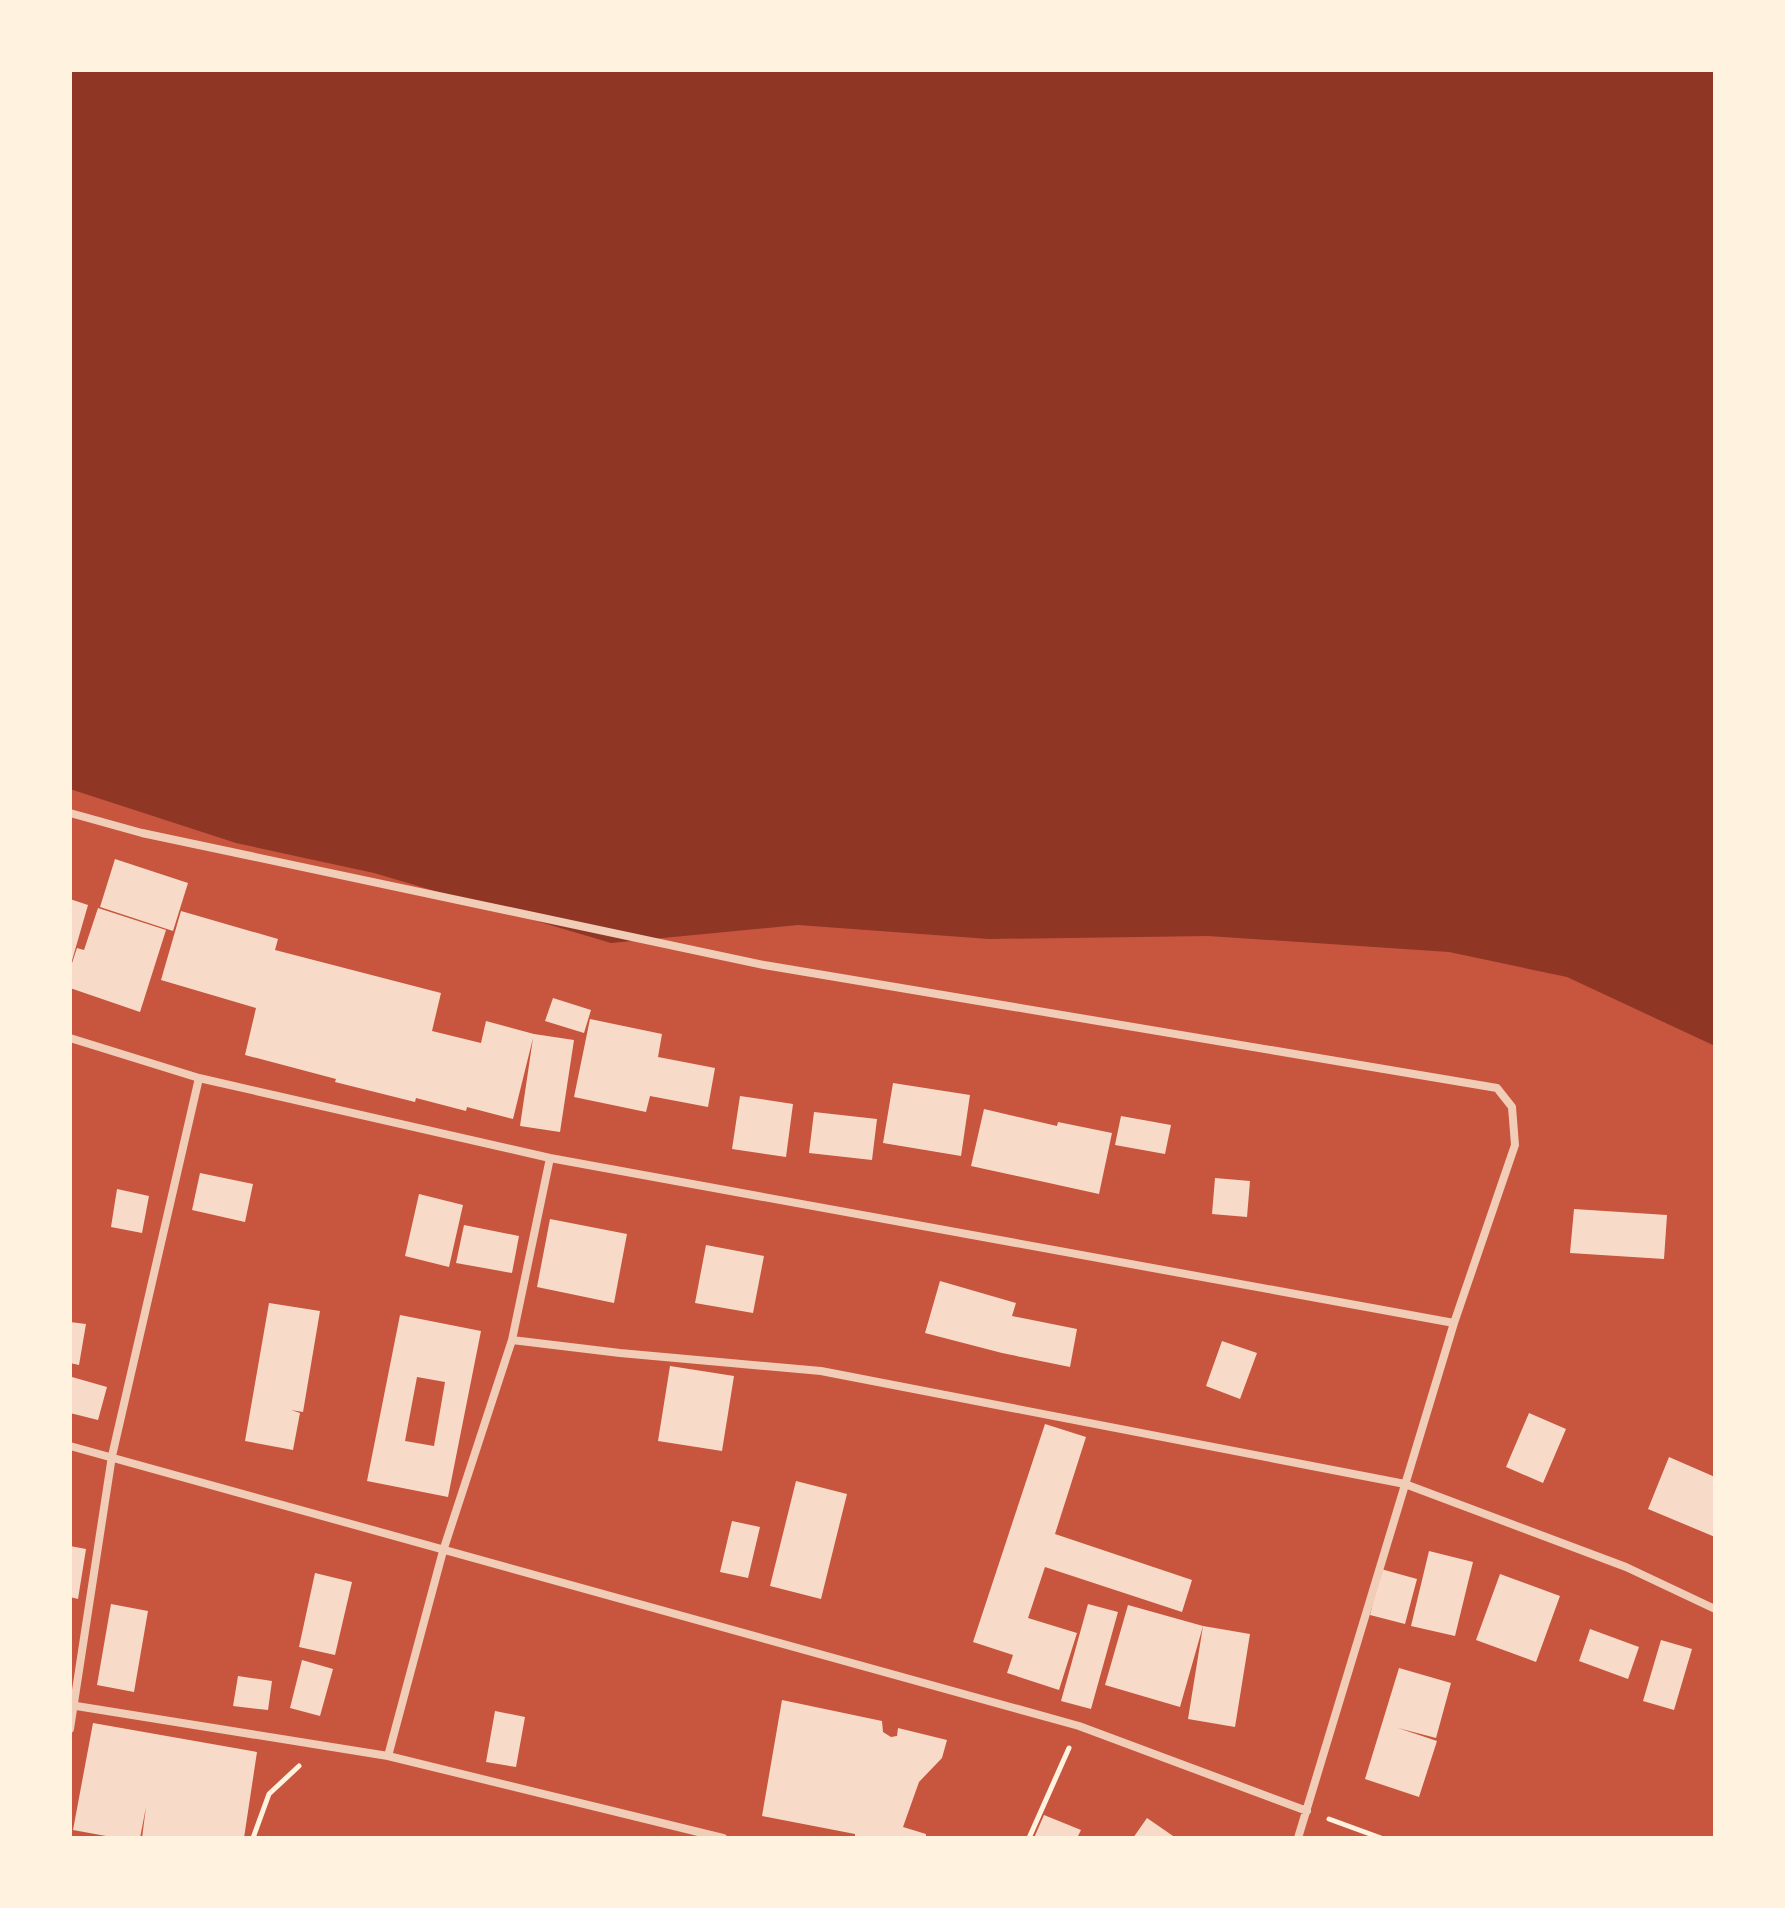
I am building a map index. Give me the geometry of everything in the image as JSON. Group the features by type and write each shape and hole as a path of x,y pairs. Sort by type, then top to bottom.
{"street":[{"path":"70,813 142,833 764,965 1497,1088 1512,1107 1515,1145 1454,1323 1298,1838"},
{"path":"70,1038 199,1078 550,1158 1454,1323"},
{"path":"70,1729 112,1456 199,1078"},
{"path":"388,1756 443,1551 512,1340 550,1158"},
{"path":"512,1340 821,1371 1405,1484 1626,1567 1715,1609"},
{"path":"70,1446 1079,1726 1307,1811"},
{"path":"73,1705 388,1756 723,1838"}],"path":[{"path":"1029,1838 1079,1726"},
{"path":"253,1838 269,1794 324,1745"},
{"path":"1307,1811 1381,1838"}],"shaded area":[{"path":"70,70 1715,70 1715,1046 1567,977 1449,952 1208,936 989,939 798,925 611,943 374,873 236,843 70,789"}],"building":[{"path":"115,859 188,883 173,931 100,907"},
{"path":"70,899 88,905 71,964 70,964"},
{"path":"98,908 166,930 140,1012 70,988 70,969 77,948 84,950"},
{"path":"181,911 278,939 275,950 441,993 432,1031 481,1043 486,1021 534,1034 574,1040 560,1132 520,1126 533,1038 513,1119 416,1098 415,1102 245,1055 256,1008 161,980"},
{"path":"553,998 591,1010 584,1033 545,1021"},
{"path":"590,1019 662,1034 658,1057 715,1068 708,1107 650,1096 646,1112 574,1097"},
{"path":"893,1083 970,1095 961,1156 883,1143"},
{"path":"740,1096 793,1104 786,1157 732,1149"},
{"path":"984,1109 1057,1126 1058,1122 1112,1133 1099,1194 971,1166"},
{"path":"814,1112 877,1119 872,1160 809,1153"},
{"path":"1121,1116 1171,1125 1165,1154 1115,1145"},
{"path":"200,1173 253,1184 245,1222 192,1210"},
{"path":"1215,1178 1250,1181 1247,1217 1212,1214"},
{"path":"117,1189 149,1196 142,1233 111,1227"},
{"path":"419,1194 463,1205 449,1267 405,1256"},
{"path":"1574,1209 1667,1215 1664,1259 1570,1253"},
{"path":"550,1219 627,1234 614,1303 537,1287"},
{"path":"464,1225 519,1236 512,1273 456,1263"},
{"path":"706,1245 764,1256 753,1313 695,1303"},
{"path":"940,1281 1016,1303 1012,1316 1077,1329 1070,1367 925,1333"},
{"path":"269,1303 320,1311 303,1412 291,1410 300,1413 293,1450 245,1441"},
{"path":"400,1315 481,1331 448,1497 367,1481","holes":["417,1377 445,1382 434,1446 405,1441"]},
{"path":"70,1322 86,1324 79,1365 70,1363"},
{"path":"1222,1341 1257,1353 1240,1399 1206,1386"},
{"path":"670,1366 734,1376 722,1451 658,1441"},
{"path":"72,1377 107,1387 98,1420 70,1413"},
{"path":"1529,1413 1566,1429 1543,1483 1506,1467"},
{"path":"1045,1424 1086,1437 1055,1534 1192,1580 1182,1612 1045,1567 1028,1618 1077,1633 1059,1690 1007,1673 1013,1655 973,1642"},
{"path":"1669,1457 1715,1477 1715,1537 1648,1509"},
{"path":"796,1481 847,1494 821,1599 770,1586"},
{"path":"732,1521 760,1527 748,1578 720,1572"},
{"path":"70,1546 86,1549 78,1599 70,1597"},
{"path":"1429,1551 1473,1562 1455,1636 1411,1626"},
{"path":"1381,1569 1417,1579 1405,1624 1370,1615"},
{"path":"315,1573 352,1582 335,1655 299,1647"},
{"path":"1500,1574 1560,1596 1536,1662 1476,1640"},
{"path":"111,1604 148,1611 134,1692 97,1685"},
{"path":"1088,1604 1118,1612 1091,1709 1061,1701"},
{"path":"1128,1605 1203,1626 1180,1707 1105,1685"},
{"path":"1203,1626 1250,1634 1235,1727 1188,1719"},
{"path":"1590,1629 1639,1647 1628,1679 1579,1661"},
{"path":"1661,1640 1692,1649 1674,1710 1643,1701"},
{"path":"302,1660 333,1669 320,1716 290,1708"},
{"path":"1399,1668 1451,1683 1436,1738 1398,1728 1437,1741 1419,1797 1365,1779"},
{"path":"238,1676 272,1681 268,1710 233,1706"},
{"path":"782,1700 882,1721 883,1732 891,1737 897,1736 898,1728 947,1740 942,1758 919,1782 903,1827 926,1834 926,1838 855,1838 855,1834 762,1816"},
{"path":"495,1711 525,1717 516,1767 486,1762"},
{"path":"93,1723 257,1752 244,1838 142,1838 146,1807 140,1838 117,1838 73,1830"},
{"path":"1044,1815 1081,1830 1077,1838 1034,1838"},
{"path":"1147,1818 1176,1838 1133,1838"}]}
